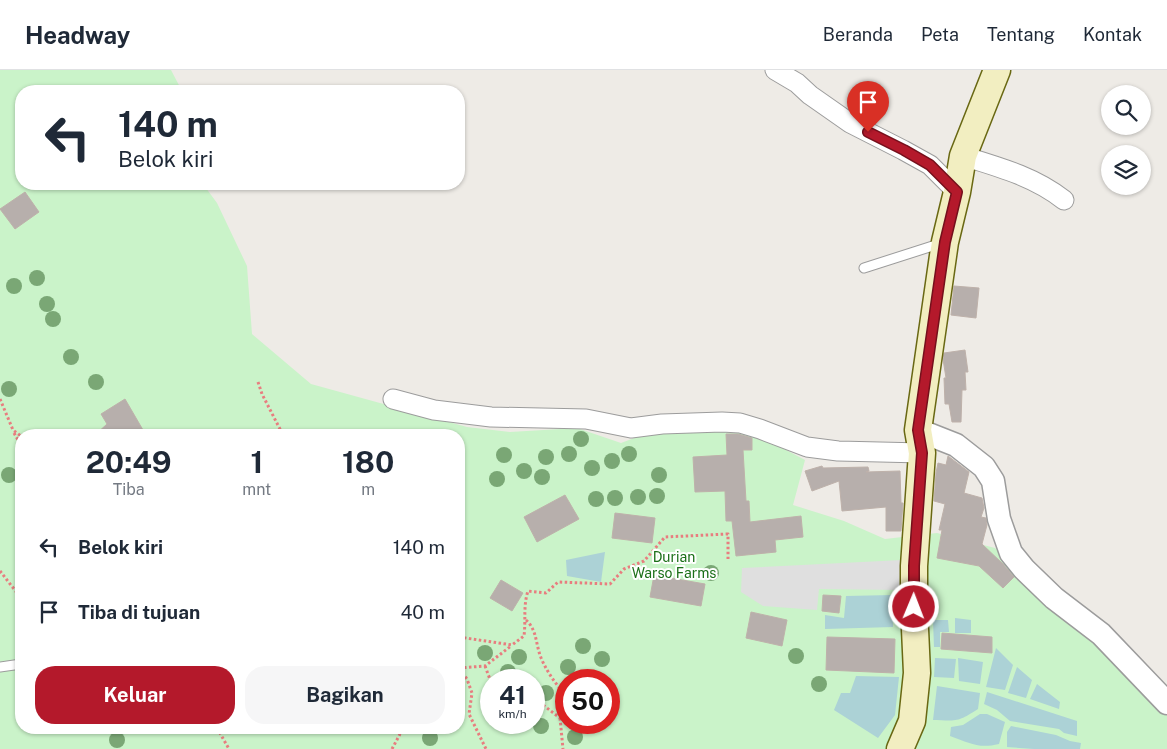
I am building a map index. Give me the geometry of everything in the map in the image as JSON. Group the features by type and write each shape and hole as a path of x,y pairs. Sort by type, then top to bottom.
{"main road":[{"path":"901,744 912,721 917,673 914,574 920,441 945,242 957,192 963,156 997,70"}],"street":[{"path":"775,70 797,83 810,95 850,123 930,165 957,192"},
{"path":"963,156 1005,169 1049,188 1064,200"},
{"path":"393,399 434,410 491,417 586,419 631,428 662,424 731,422 760,429 807,447 838,451 920,441 956,445 984,467 993,480 999,519 1011,553 1024,569 1054,598 1101,634 1167,703"}],"lane":[{"path":"864,268 945,242"},
{"path":"0,667 15,665"}],"path":[{"path":"258,382 262,394 281,429"},
{"path":"0,399 15,434"},
{"path":"465,668 485,666 524,636 526,620 525,602 528,592 546,593 558,582 610,584 624,569 644,560 665,537 728,534 728,559"},
{"path":"0,571 15,590"},
{"path":"526,620 534,627 541,660 555,683"},
{"path":"465,638 512,645"},
{"path":"465,676 468,679 472,693 469,714 486,749"},
{"path":"545,706 555,714"},
{"path":"220,734 229,749"},
{"path":"392,749 400,734"},
{"path":"562,734 563,749"}],"green space":[{"name":"Durian Warso Farms","path":"0,70 171,70 179,85 15,85 15,190 207,190 217,203 247,266 252,334 311,384 467,427 510,432 577,428 621,443 658,429 716,429 756,434 805,460 793,505 844,521 885,539 937,533 995,548 1031,579 1143,688 1167,716 1167,749 0,749"}],"shaded area":[{"path":"902,560 900,590 819,589 817,610 763,606 741,592 742,568"}],"water":[{"path":"605,552 601,582 567,576 566,560"},
{"path":"892,595 893,627 825,629 825,615 844,618 846,596"},
{"path":"955,618 971,620 971,633 955,633"},
{"path":"933,620 948,620 949,632 940,632 940,647 934,647"},
{"path":"996,648 1013,665 1005,690 986,687"},
{"path":"935,658 956,659 954,678 934,677"},
{"path":"958,658 983,662 980,684 959,681"},
{"path":"1017,667 1032,680 1026,698 1008,693"},
{"path":"856,676 899,677 895,715 878,738 834,710 841,693 850,693"},
{"path":"1037,684 1060,702 1059,709 1030,699"},
{"path":"937,686 980,693 978,709 957,720 933,720"},
{"path":"987,692 1077,721 1077,736 1064,733 1059,729 1010,721 997,710 984,704"},
{"path":"980,714 987,714 1005,722 999,744 980,746 950,736 951,727 963,725"},
{"path":"1011,726 1056,735 1081,743 1080,749 1007,747 1007,732"}],"building":[{"path":"25,192 39,212 15,229 0,209"},
{"path":"954,286 979,288 976,318 951,315"},
{"path":"965,350 968,372 965,372 966,390 962,390 961,422 952,422 949,404 945,404 944,378 946,378 944,353"},
{"path":"125,399 142,429 102,429 107,424 101,414"},
{"path":"726,434 738,434 752,438 752,450 743,450 746,501 749,501 750,522 801,516 803,537 775,540 776,552 736,556 732,521 726,521 725,491 695,492 693,457 727,455"},
{"path":"948,456 969,472 964,493 982,498 984,508 981,517 986,518 987,525 982,544 1014,577 1003,588 979,566 937,558 942,530 939,530 945,504 934,501 936,473 938,463 946,465"},
{"path":"822,466 823,468 868,467 869,471 866,472 900,471 901,503 903,503 901,531 886,531 886,507 842,511 839,481 812,491 805,471"},
{"path":"565,495 579,519 537,542 524,517"},
{"path":"615,513 655,518 652,543 612,538"},
{"path":"654,575 705,584 701,606 650,597"},
{"path":"501,580 523,593 512,611 490,598"},
{"path":"823,595 841,596 839,613 822,611"},
{"path":"751,612 787,620 782,646 746,638"},
{"path":"942,633 992,637 992,653 941,649"},
{"path":"827,637 895,639 894,673 826,670"}],"route":[{"path":"868,132 930,165 957,192 945,242 918,430 922,453 914,566 914,607"}]}
